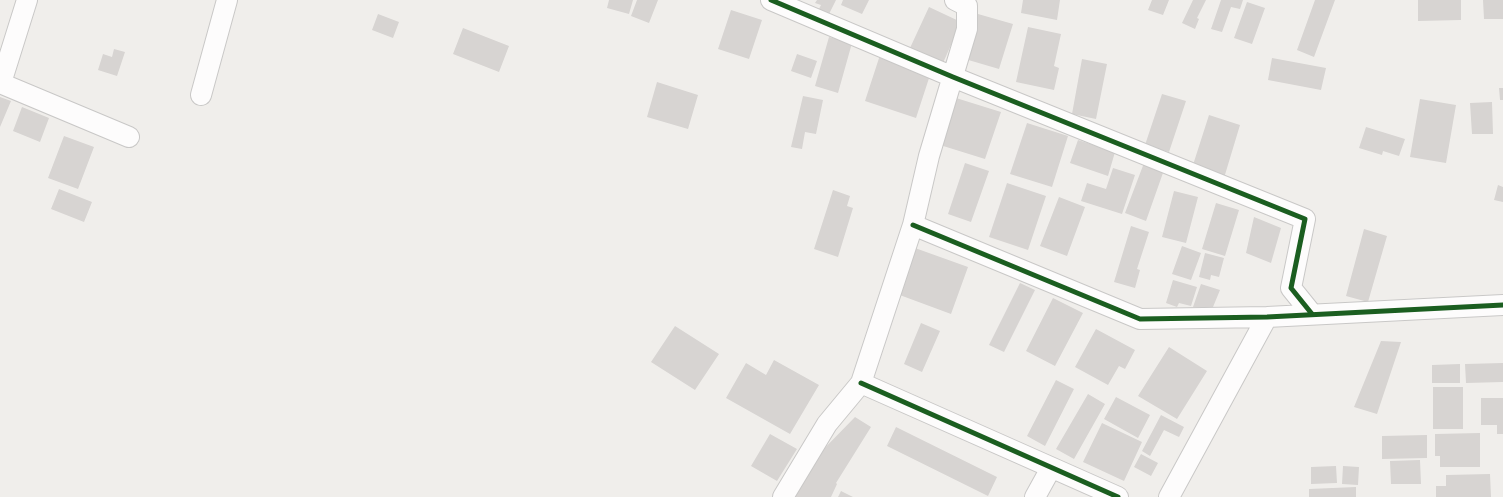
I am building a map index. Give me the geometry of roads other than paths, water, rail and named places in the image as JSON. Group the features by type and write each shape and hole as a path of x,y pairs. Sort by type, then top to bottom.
{"street":[{"path":"27,0 1,83 129,137"},
{"path":"771,0 953,77 1305,219 1291,288 1312,314"},
{"path":"783,497 827,424 860,383 912,225 929,156 967,29 967,6 955,0"},
{"path":"201,95 220,2"},
{"path":"912,225 1140,319 1267,316 1503,305"},
{"path":"1169,497 1267,316"},
{"path":"860,383 1118,497"},
{"path":"1035,497 1051,468"}]}
